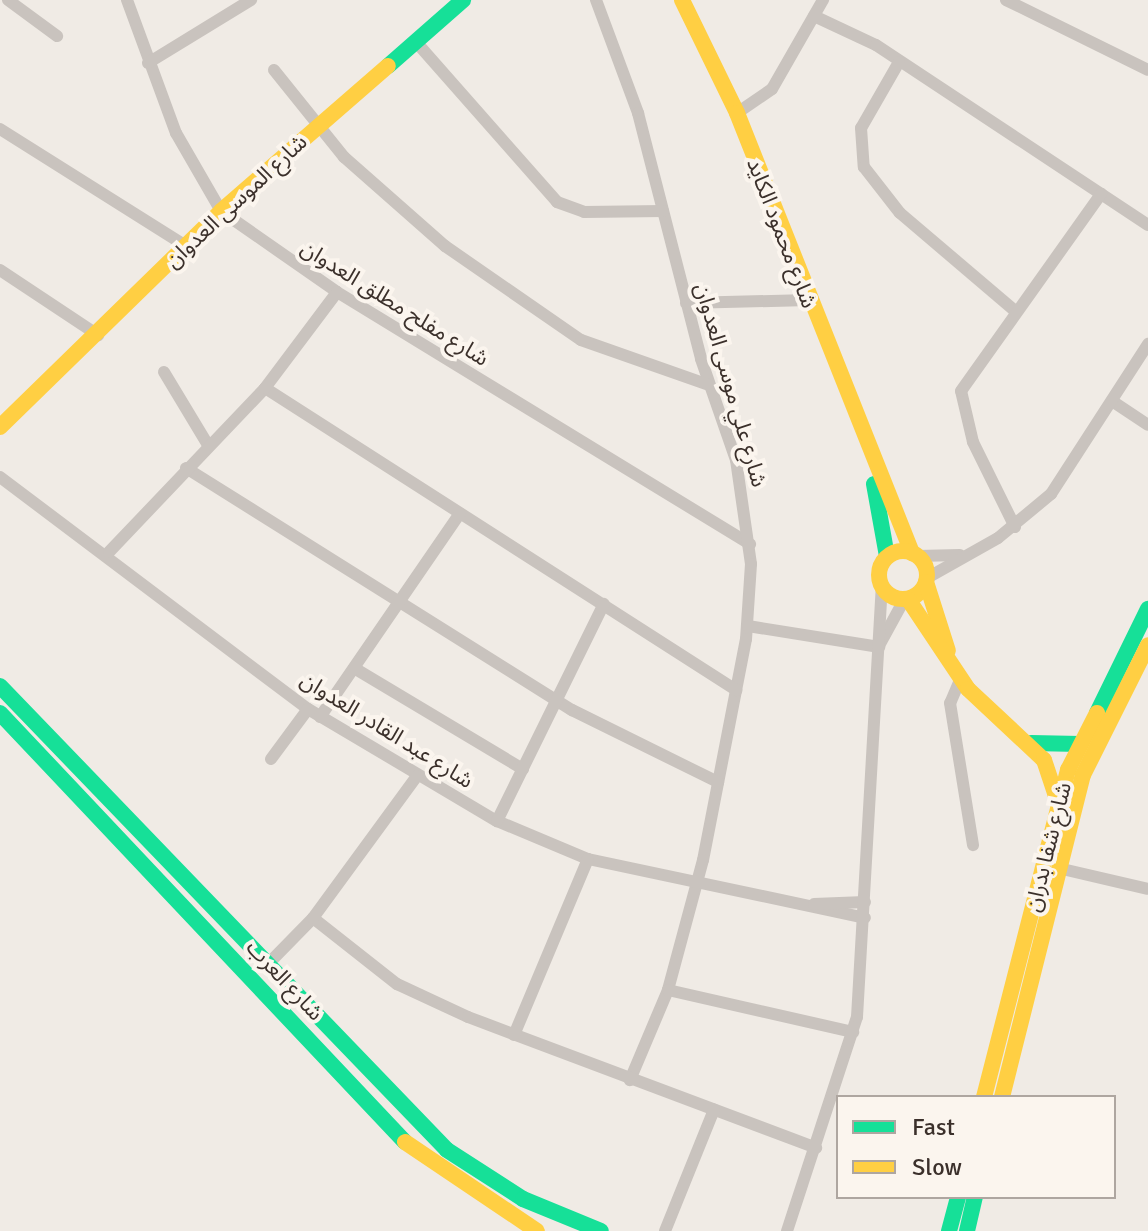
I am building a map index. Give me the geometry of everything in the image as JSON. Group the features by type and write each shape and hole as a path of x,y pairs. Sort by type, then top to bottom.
{"main road":[{"name":"شارع الموسى العدوان","path":"0,427 98,335 184,245 318,124 417,43 463,0"},
{"name":"شارع محمود الكايد","path":"682,0 737,113 874,470 915,554"},
{"path":"0,416 19,412"},
{"name":"شارع محمود الكايد","path":"874,470 887,556"},
{"path":"956,674 927,580 915,554 887,556 880,566 882,589 906,600 956,674 1028,742 1050,770 1058,805"},
{"path":"906,600 927,580"},
{"name":"شارع شفا بدران","path":"985,1095 1058,805 1080,744 1148,609"},
{"name":"شارع شفا بدران","path":"1002,1095 1058,868 1089,761 1148,645"},
{"name":"شارع العرب","path":"0,686 447,1150 523,1199 601,1231"},
{"name":"شارع العرب","path":"0,713 418,1155 537,1231"},
{"path":"1028,742 1054,749 1080,744"},
{"path":"949,1231 957,1199"},
{"path":"967,1231 975,1199"}],"street":[{"path":"8,0 57,36"},
{"name":"شارع مفلح مطلق العدوان","path":"127,0 148,63 185,155 221,211 337,292 750,544"},
{"path":"148,63 251,0"},
{"name":"شارع علي موسى العدوان","path":"596,0 627,76 709,385 736,460 750,544 748,626 697,885 668,990 630,1080"},
{"path":"737,113 772,89 823,0"},
{"path":"1006,0 1148,70"},
{"path":"814,16 899,62 1148,225"},
{"path":"417,43 557,202 584,212 663,211"},
{"path":"899,62 861,128 864,167 900,213 1015,311"},
{"path":"274,70 318,124 404,213 558,326 629,361 709,385"},
{"path":"0,129 184,245"},
{"path":"1015,527 960,399 1015,311 1101,194"},
{"path":"0,270 98,335"},
{"path":"109,552 265,388 337,292"},
{"path":"686,303 809,300"},
{"path":"927,580 960,555 1015,527 1057,486 1148,344"},
{"path":"164,372 208,445"},
{"path":"265,388 736,690"},
{"path":"1112,401 1148,425"},
{"path":"186,468 558,700 718,782"},
{"name":"شارع عبد القادر العدوان","path":"2,476 109,552 308,709 497,821 588,859 697,885 865,918"},
{"path":"320,717 460,513"},
{"path":"915,554 960,555"},
{"path":"787,1231 853,1032 865,918 882,589"},
{"path":"879,647 906,600"},
{"path":"497,821 604,604"},
{"path":"748,626 879,647"},
{"path":"354,668 523,769"},
{"path":"956,674 950,703 973,845"},
{"path":"271,759 308,709"},
{"path":"269,963 313,918 417,776"},
{"path":"514,1035 588,859"},
{"path":"1058,868 1148,889"},
{"name":"شارع عبد القادر العدوان","path":"803,905 865,902"},
{"path":"313,918 397,984 514,1035 816,1148"},
{"path":"668,990 853,1032"},
{"path":"665,1231 714,1110"}],"traffic: fast":[{"path":"388,66 463,0"},
{"path":"874,484 887,556"},
{"path":"1097,713 1148,609"},
{"path":"0,686 447,1150 523,1199 601,1231"},
{"path":"0,713 405,1142"},
{"path":"1031,743 1080,744"},
{"path":"949,1231 957,1199"},
{"path":"967,1231 975,1199"}],"traffic: slow":[{"path":"682,0 737,113 912,553"},
{"path":"0,427 221,211 388,66"},
{"path":"903,551 920,558 927,575 920,592 903,599 886,592 879,575 886,558 903,551"},
{"path":"926,582 948,651"},
{"path":"908,599 968,689 1044,760 1057,799"},
{"path":"1003,1095 1083,775 1148,645"},
{"path":"985,1095 1068,770 1097,713"},
{"path":"405,1142 537,1231"}]}
